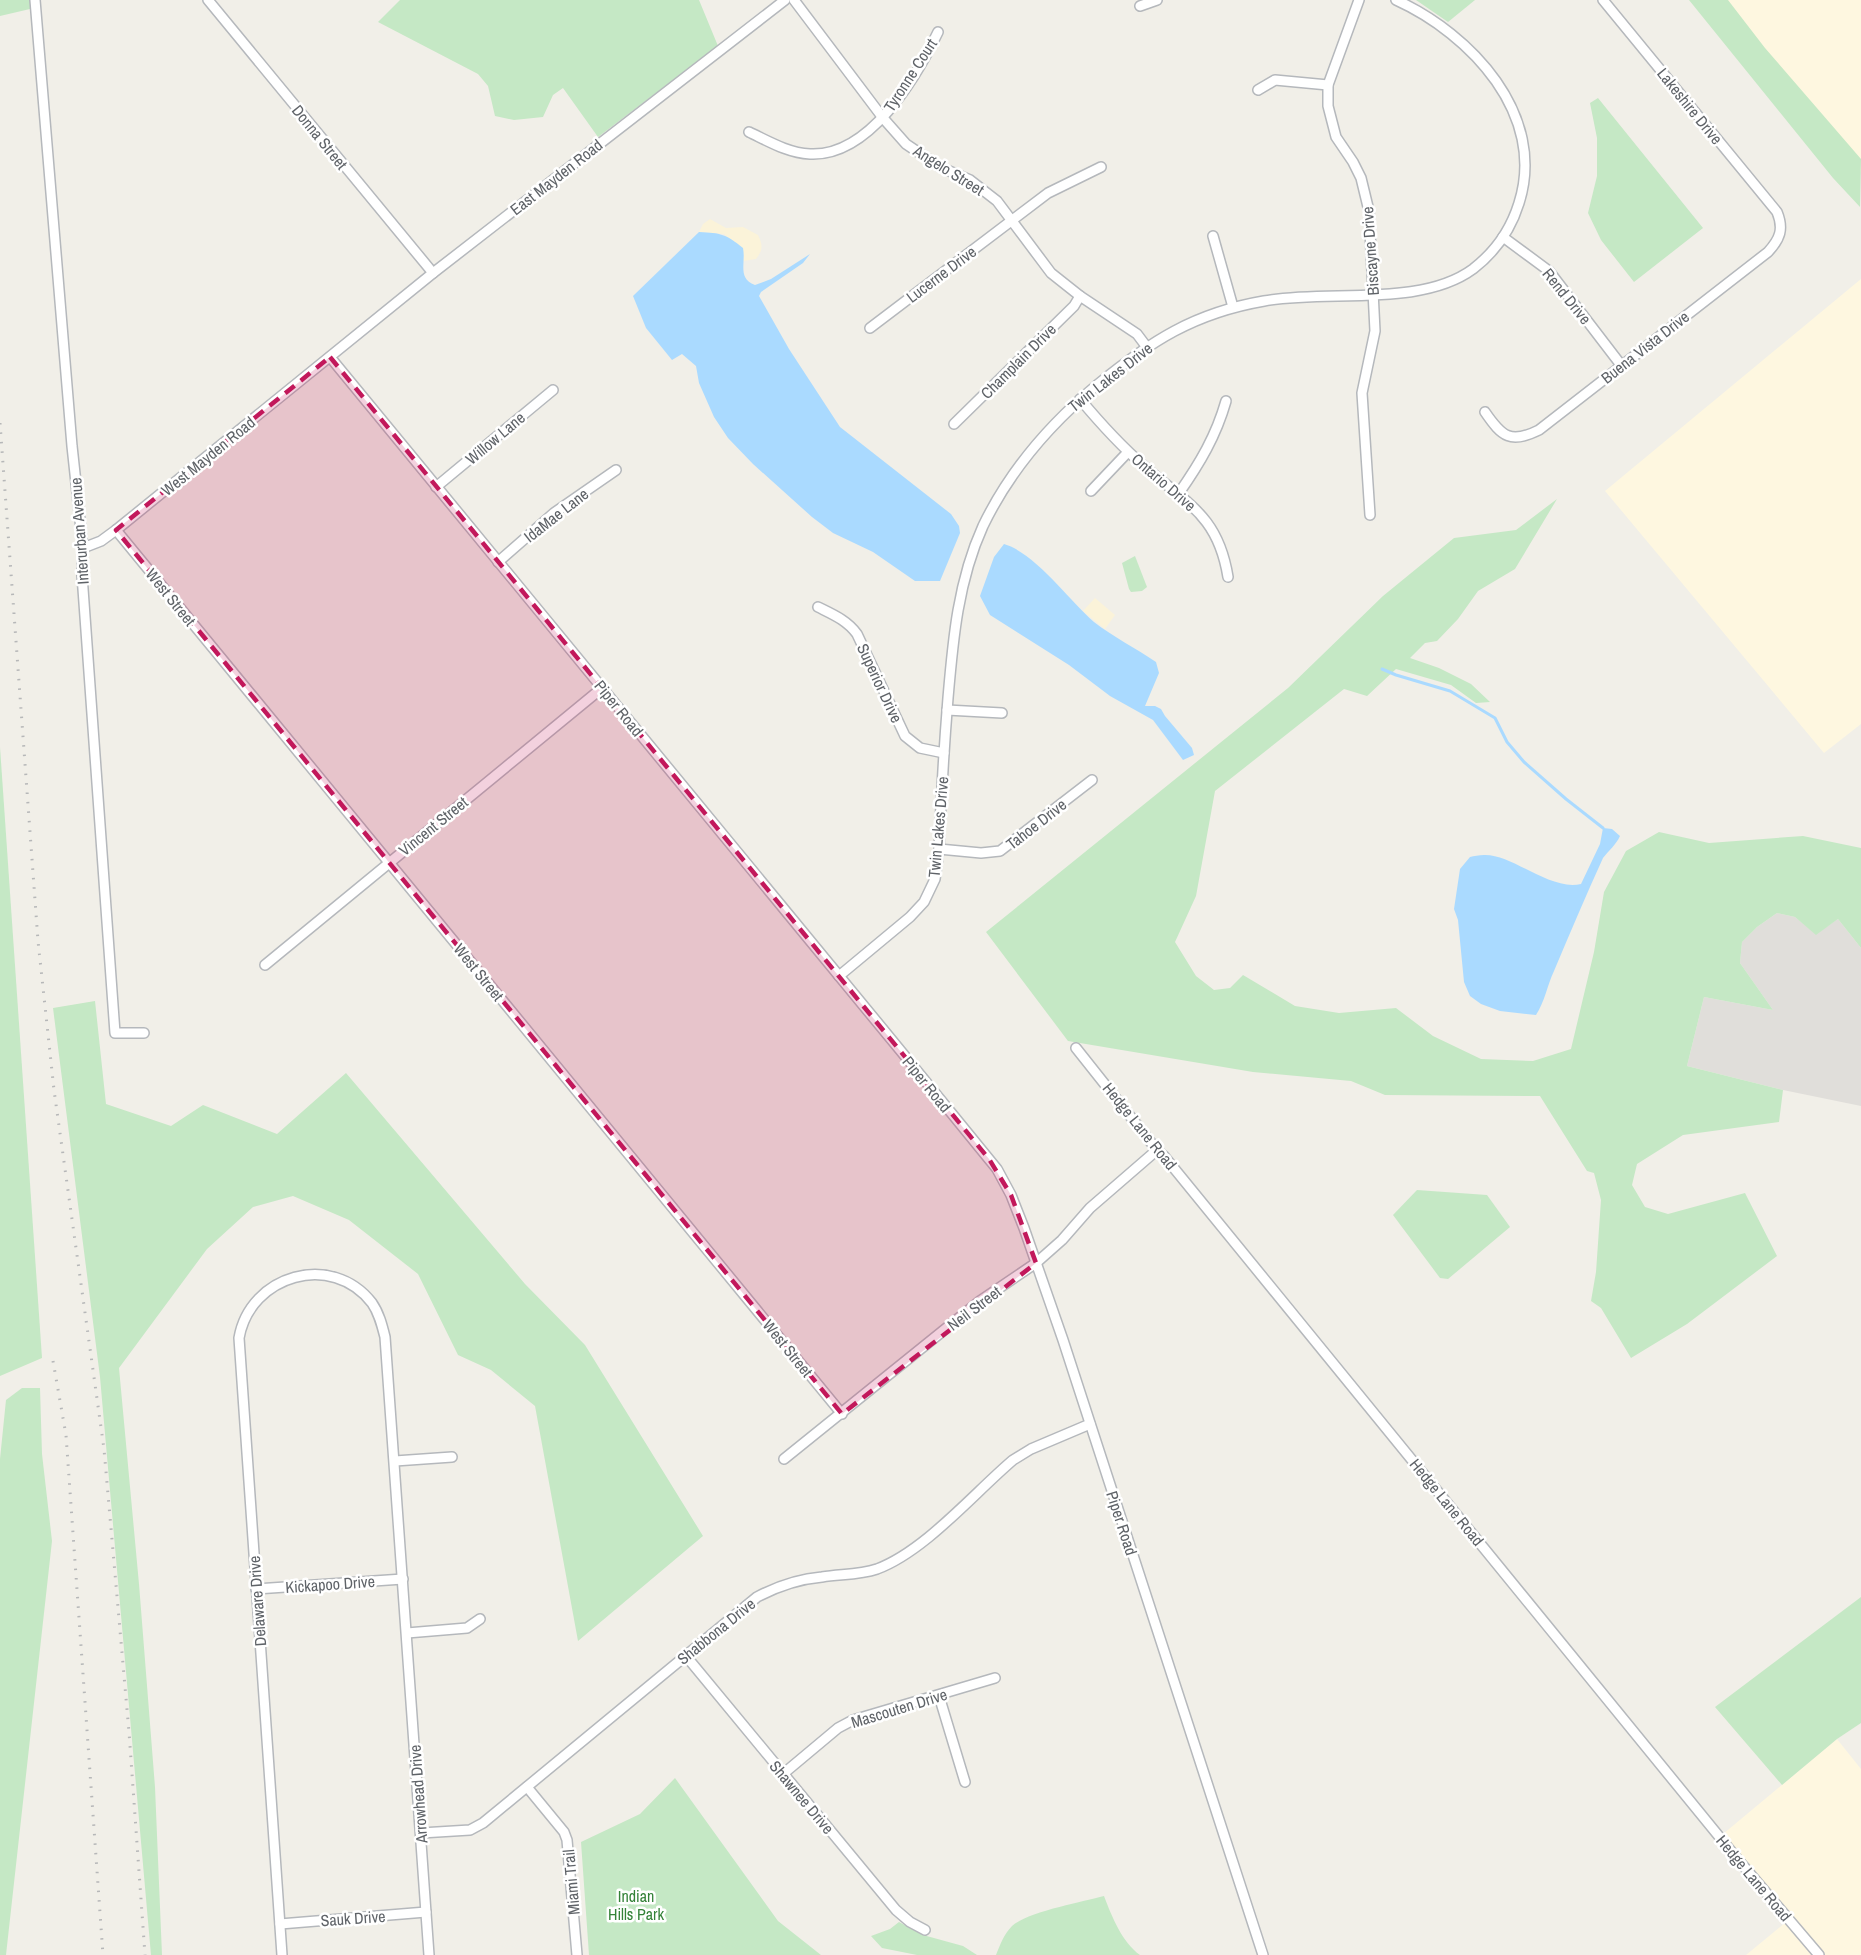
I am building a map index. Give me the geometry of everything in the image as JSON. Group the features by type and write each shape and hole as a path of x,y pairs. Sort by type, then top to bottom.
{"street":[{"name":"Interurban Avenue","path":"35,0 71,435 83,548 82,575 115,1033 144,1033"},
{"name":"Donna Street","path":"208,0 433,273"},
{"name":"East Mayden Road","path":"330,357 433,273 785,0"},
{"name":"Angelo Street","path":"794,0 883,118 906,144 940,166 970,180 997,201 1051,273 1080,297 1137,334 1146,346"},
{"path":"1140,6 1157,0"},
{"name":"Biscayne Drive","path":"1359,0 1328,85 1328,106 1332,128 1353,162 1366,195 1369,212 1375,331 1362,393 1370,515"},
{"name":"Twin Lakes Drive","path":"839,976 910,917 924,902 934,879 939,849 955,621 964,580 984,525 1019,466 1044,434 1080,399 1146,346 1184,325 1233,308 1289,297 1420,291 1447,283 1474,268 1503,237 1521,198 1525,169 1523,138 1514,110 1492,77 1457,40 1427,18 1396,0"},
{"name":"Lakeshire Drive","path":"1603,0 1777,212"},
{"name":"Tyronne Court","path":"749,132 792,151 810,154 828,153 843,147 883,118 926,58 938,32"},
{"path":"1258,90 1275,80 1328,85"},
{"name":"Lucerne Drive","path":"870,328 1048,193 1101,167"},
{"name":"Buena Vista Drive","path":"1485,412 1502,433 1510,437 1522,437 1539,430 1768,252 1781,233 1777,212"},
{"path":"1213,236 1233,308"},
{"name":"Rend Drive","path":"1503,237 1548,271 1622,365"},
{"name":"Champlain Drive","path":"954,424 1074,306 1080,297"},
{"name":"West Mayden Road","path":"83,548 101,541 116,530 330,357"},
{"name":"Piper Road","path":"330,357 997,1169 1011,1195 1036,1263 1263,1955"},
{"name":"Willow Lane","path":"436,486 553,390"},
{"name":"Ontario Drive","path":"1080,399 1128,452 1179,493 1201,515 1218,540 1225,559 1228,577"},
{"path":"1179,493 1211,443 1226,401"},
{"path":"1091,491 1128,452"},
{"name":"IdaMae Lane","path":"498,562 554,513 616,470"},
{"name":"West Street","path":"116,530 842,1414"},
{"name":"Superior Drive","path":"818,607 851,626 857,634 905,736 920,748 944,753"},
{"name":"Vincent Street","path":"265,965 602,688"},
{"path":"947,710 1002,713"},
{"name":"Tahoe Drive","path":"939,849 997,857 1092,780"},
{"name":"Hedge Lane Road","path":"1076,1048 1730,1850 1819,1955"},
{"name":"Neil Street","path":"784,1459 980,1302 1036,1263 1062,1240 1090,1208 1157,1150"},
{"name":"Arrowhead Drive","path":"298,1276 319,1275 343,1280 365,1296 377,1311 385,1337 429,1955"},
{"name":"Delaware Drive","path":"282,1955 239,1338 244,1317 262,1294 273,1286 298,1276"},
{"name":"Shabbona Drive","path":"421,1833 456,1832 477,1827 757,1597 790,1582 860,1573 903,1556 925,1540 1013,1460 1031,1449 1090,1424"},
{"path":"395,1461 452,1457"},
{"name":"Kickapoo Drive","path":"256,1589 403,1579"},
{"path":"407,1633 467,1628 480,1619"},
{"name":"Shawnee Drive","path":"686,1656 896,1910 910,1922 925,1930"},
{"name":"Mascouten Drive","path":"783,1774 838,1728 854,1720 995,1678"},
{"path":"939,1696 965,1782"},
{"name":"Miami Trail","path":"527,1787 564,1832 567,1840 577,1955"},
{"name":"Sauk Drive","path":"280,1924 426,1912"}],"highlighted area":[{"path":"330,357 989,1159 1011,1195 1036,1263 842,1414 116,530"}],"shaded area":[{"path":"1714,0 1861,0 1861,172"},
{"path":"1861,279 1861,724 1824,753 1605,491"},
{"path":"1777,913 1795,917 1816,934 1838,919 1861,948 1861,1106 1783,1090 1687,1066 1704,997 1773,1010 1740,963 1742,942 1757,927"},
{"path":"1837,1739 1861,1769 1861,1955 1746,1955 1791,1918 1723,1834"}],"green space":[{"path":"0,0 30,0 30,9 0,16"},
{"path":"400,0 699,0 718,46 598,137 563,88 553,95 543,117 514,120 495,116 488,86 478,74 378,22"},
{"path":"1416,0 1475,0 1448,22"},
{"path":"1689,0 1728,0 1765,48 1861,159 1860,207 1833,178"},
{"path":"1598,98 1703,228 1634,282 1601,240 1588,213 1597,176 1597,138 1590,103"},
{"path":"1557,499 1515,569 1478,591 1458,619 1437,641 1425,643 1410,658 1439,668 1471,684 1490,702 1476,703 1451,685 1396,669 1367,696 1344,689 1215,791 1196,896 1175,942 1196,976 1214,990 1230,988 1243,975 1295,1006 1339,1013 1396,1008 1433,1036 1481,1059 1533,1061 1571,1049 1594,952 1604,892 1626,851 1659,832 1709,843 1803,836 1861,848 1861,948 1838,919 1816,935 1795,917 1777,913 1757,927 1742,942 1740,963 1773,1010 1704,997 1687,1066 1783,1090 1779,1122 1683,1135 1637,1164 1632,1185 1645,1207 1668,1214 1745,1193 1777,1256 1687,1324 1631,1358 1601,1308 1591,1301 1596,1272 1601,1200 1594,1173 1587,1171 1540,1096 1385,1095 1351,1081 1253,1072 1068,1041 986,932 1288,688 1383,596 1454,538 1516,530"},
{"path":"1135,556 1147,587 1142,591 1131,592 1122,563"},
{"path":"0,747 42,1358 0,1376"},
{"path":"95,1001 106,1104 171,1126 203,1105 277,1134 346,1073 525,1284 585,1345 703,1536 578,1641 535,1406 491,1370 458,1355 418,1274 349,1220 293,1196 253,1207 207,1249 119,1368 155,1787 162,1955 151,1955 100,1377 53,1008"},
{"path":"1417,1190 1487,1195 1510,1227 1448,1279 1440,1278 1393,1215"},
{"path":"22,1388 40,1388 42,1454 52,1541 6,1955 0,1955 0,1459 6,1400"},
{"path":"1861,1597 1861,1723 1837,1739 1782,1785 1715,1707"},
{"name":"Indian Hills Park","path":"675,1778 778,1921 821,1955 589,1955 581,1842 640,1814"},
{"path":"1104,1896 1123,1936 1140,1955 996,1955 1002,1940 1012,1926 1019,1921 1069,1904"},
{"path":"899,1922 923,1935 963,1946 977,1955 917,1955 882,1948 871,1936 890,1929"}],"sand":[{"path":"710,219 726,228 743,227 758,235 762,247 756,259 743,261 742,252 724,234 699,232 703,224"},
{"path":"1095,598 1115,615 1105,629 1083,611"}],"water":[{"path":"699,232 723,235 743,248 744,274 749,282 755,285 771,279 810,254 803,263 761,292 759,296 789,349 840,427 951,514 959,526 960,533 940,581 915,581 873,552 833,533 812,517 753,464 728,438 714,417 699,383 696,366 682,354 672,360 646,328 633,296"},
{"path":"1004,544 1016,549 1040,567 1094,622 1156,662 1159,673 1145,706 1155,706 1161,709 1192,748 1194,755 1183,760 1153,720 1110,696 1069,665 990,615 980,596 994,557"},
{"path":"1603,828 1612,829 1620,836 1603,858 1536,1015 1500,1011 1481,1004 1470,996 1464,982 1458,920 1454,909 1460,869 1470,857 1495,856 1556,882 1569,885 1581,884 1600,844"}],"waterway":[{"path":"1382,669 1450,691 1495,718 1507,742 1524,762 1603,828"}],"railway":[{"path":"0,423 38,941 54,1090 104,1449 129,1732 145,1955"},
{"path":"53,1361 66,1435 103,1955"}]}
